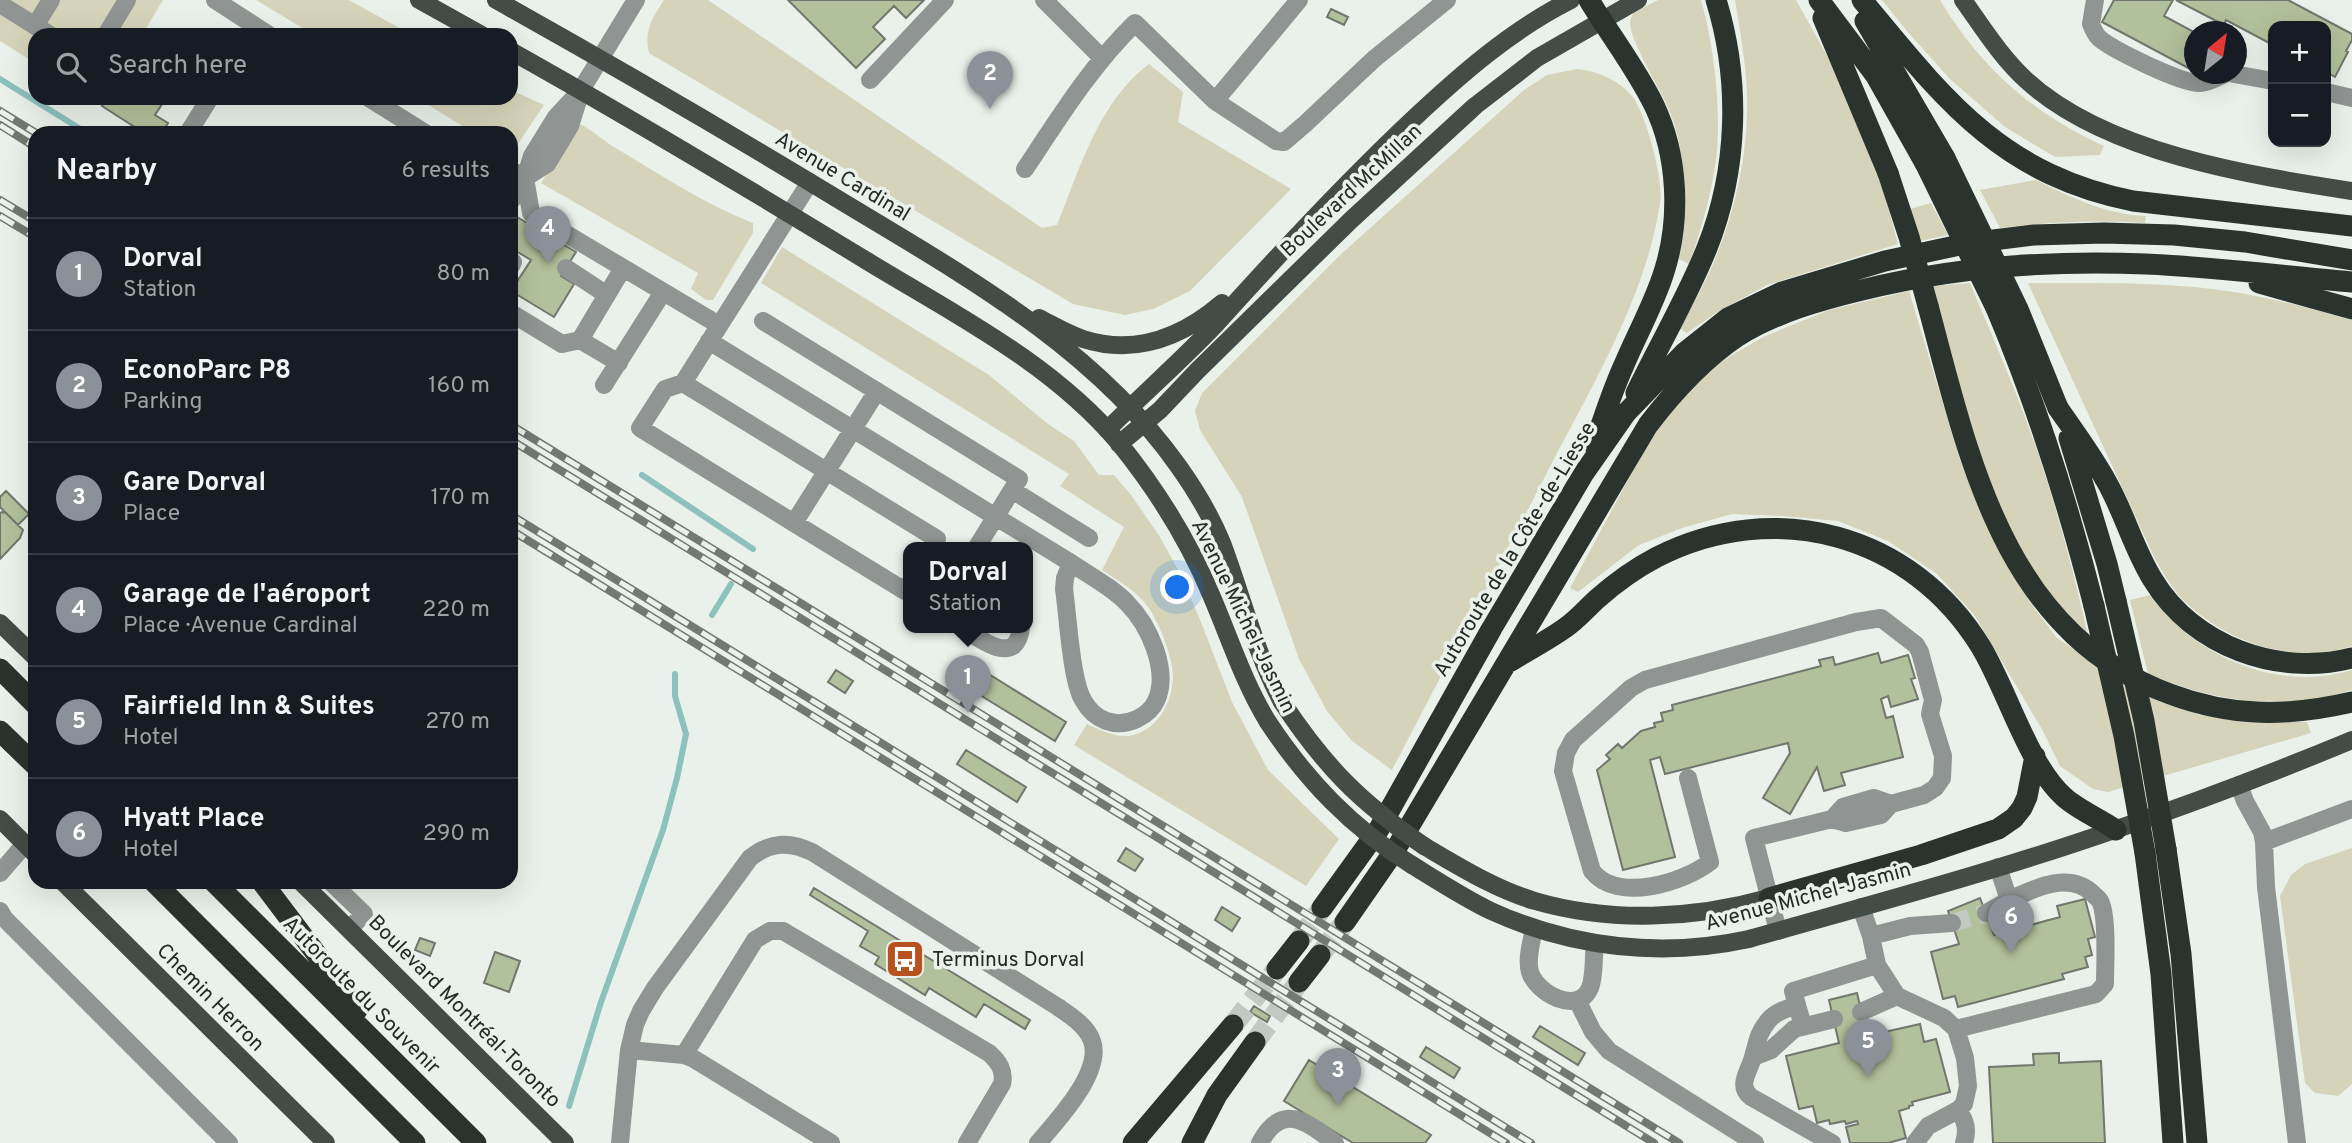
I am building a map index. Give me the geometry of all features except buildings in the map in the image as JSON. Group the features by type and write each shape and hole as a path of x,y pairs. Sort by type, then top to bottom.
{"highway":[{"path":"1584,473 1623,367 1663,274 1670,249 1674,199 1670,154 1664,129 1654,106 1589,0"},
{"path":"1817,0 1876,76 1935,161 1996,308 2051,453 2094,606 2124,736 2145,853 2161,974 2174,1143"},
{"path":"1817,0 1888,173 1909,237 1958,419 1978,480 2013,558 2055,618 2089,649 2129,675 2156,689 2207,705 2258,713 2283,713 2352,702"},
{"path":"1853,0 1935,161 2018,309 2058,408 2087,496 2116,601 2144,721 2166,849 2181,954 2197,1143"},
{"path":"1862,0 1934,87 1965,117 2021,159 2062,180 2133,201 2352,226"},
{"path":"1626,413 1699,267 1724,197 1732,148 1732,103 1727,54 1717,1"},
{"name":"Autoroute de la Côte-de-Liesse","path":"1322,908 1379,828 1492,628 1584,473 1626,413 1684,353 1713,329 1744,309 1782,292 1885,261 1969,243 2034,235 2140,233 2245,242 2352,260"},
{"path":"1345,922 1397,847 1648,425 1697,368 1748,331 1794,310 1902,280 2026,266 2110,264 2207,269 2352,282"},
{"path":"2207,269 2352,309"},
{"path":"2058,408 2106,480 2154,582 2187,620 2218,641 2269,660 2303,664 2352,658"},
{"path":"1509,662 1567,627 1633,571 1678,547 1709,536 1752,529 1787,529 1847,540 1889,557 1913,573 1944,601 1982,648 2050,781 2061,794 2116,830"},
{"path":"0,669 28,697"},
{"path":"0,731 28,758"},
{"path":"1769,898 1920,855 1998,829 2014,818 2022,808 2027,797 2035,756"},
{"path":"160,889 415,1143"},
{"name":"Autoroute du Souvenir","path":"221,889 476,1143"},
{"path":"267,889 407,1075"},
{"path":"1277,969 1299,941"},
{"path":"1300,982 1320,955"},
{"path":"1133,1143 1233,1025"},
{"path":"1192,1143 1217,1096 1255,1042"}],"main road":[{"path":"419,0 469,28"},
{"name":"Avenue Cardinal","path":"496,0 810,182 1006,302 1081,362 1144,424"},
{"name":"Boulevard McMillan","path":"1107,430 1215,325 1272,260 1446,88 1521,30 1571,0"},
{"name":"Boulevard McMillan","path":"1119,444 1144,424 1351,220 1475,106 1537,58 1639,0"},
{"path":"1963,0 1973,9 1993,43 2026,80 2052,102 2100,129 2143,145 2204,162 2352,191"},
{"path":"518,55 789,213 1017,353 1070,396 1119,444"},
{"path":"1006,302 1083,339 1108,343 1144,343 1161,340 1193,326 1272,260"},
{"name":"Avenue Michel-Jasmin","path":"1144,424 1177,465 1213,524 1264,666 1282,702 1314,748 1340,778 1378,813 1424,846 1468,872 1534,900 1580,911 1665,915 1727,909 1769,898"},
{"name":"Avenue Michel-Jasmin","path":"1119,444 1166,509 1191,551 1241,670 1268,722 1289,754 1329,801 1369,836 1412,865 1489,910 1534,928 1595,944 1645,949 1693,948 1740,941 1778,931 2116,830 2352,740"},
{"path":"0,623 28,650"},
{"path":"0,819 28,847"},
{"name":"Chemin Herron","path":"70,889 326,1143"},
{"name":"Boulevard Montréal-Toronto","path":"309,889 565,1143"}],"street":[{"path":"43,28 51,0"},
{"path":"110,28 127,0"},
{"path":"215,0 258,28"},
{"path":"636,0 581,90 570,126 547,164 518,174 531,213 719,325"},
{"path":"870,80 945,0"},
{"path":"1044,0 1102,58"},
{"path":"1214,101 1299,0"},
{"path":"1025,169 1077,91 1102,58 1135,23 1214,101 1276,141 1284,142 1374,58 1447,0"},
{"path":"2095,0 2091,24 2101,40 2152,67 2184,80"},
{"path":"0,4 39,28"},
{"path":"2247,76 2268,80"},
{"path":"2331,93 2352,98"},
{"path":"192,126 206,105"},
{"path":"380,105 414,126"},
{"path":"810,182 683,383 665,389 640,428 903,590"},
{"path":"566,268 607,295"},
{"path":"580,340 624,268"},
{"path":"604,386 663,292"},
{"path":"518,317 562,344 580,340 619,363"},
{"path":"763,321 1019,479 980,542"},
{"path":"709,341 1071,563 1127,603 1142,622 1160,675 1158,696 1150,711 1126,723 1109,722 1094,714 1081,697 1075,673 1064,589 1071,563"},
{"path":"683,383 937,539 935,542"},
{"path":"794,523 877,391"},
{"path":"1012,490 1089,538"},
{"path":"1688,778 1710,862 1685,877 1657,886 1628,886 1602,881 1597,877 1587,855 1563,763 1569,745 1631,688 1645,680 1856,622 1881,618 1916,645 1933,700 1930,714 1944,764 1942,778 1930,793 1891,804 1881,815 1846,823 1832,819 1754,838 1778,931"},
{"path":"970,633 1000,649 1013,645 1019,633"},
{"path":"2239,785 2262,832 2264,842 2266,887 2297,1143"},
{"path":"2264,842 2352,809"},
{"path":"620,1143 629,1050 635,1025 655,988 750,858 760,849 785,843 799,845 1058,1007 1088,1033 1094,1045 1094,1056 1085,1080 1053,1127 1038,1143"},
{"path":"0,873 28,851"},
{"path":"1998,867 2009,900"},
{"path":"1956,1029 2096,995 2105,984 2104,926 2100,901 2087,889 2066,882 2049,884 2009,900 1986,913"},
{"path":"338,889 364,914 349,929"},
{"path":"1861,907 1877,965 1897,996 1944,1018 1956,1029 1965,1058 1968,1095 1964,1104 1928,1126 1915,1143"},
{"path":"0,911 229,1143"},
{"path":"1871,936 1910,926 1952,923"},
{"path":"1534,928 1529,967 1534,981 1556,997 1572,1002 1586,994 1590,988 1595,944"},
{"path":"684,1055 755,940 770,930 783,931 994,1058 1002,1069 1002,1084 967,1143"},
{"path":"1803,1026 1793,991 1877,965"},
{"path":"1861,1012 1897,996"},
{"path":"1577,1000 1593,1032 1608,1051 1755,1143"},
{"path":"1797,1005 1777,1013 1767,1023 1754,1045 1753,1058 1745,1074 1746,1094 1832,1143"},
{"path":"1753,1058 1771,1050 1789,1031 1833,1019"},
{"path":"629,1050 684,1055 831,1143"},
{"path":"1958,1110 1966,1122 1964,1143"},
{"path":"1260,1143 1273,1124 1295,1118 1309,1124 1333,1143"},
{"path":"1313,1143 1333,1143"}],"green space":[{"path":"0,0 163,0 146,28 28,28 28,59 0,41"},
{"path":"256,0 349,0 399,28 302,28"},
{"path":"664,0 708,0 1042,228 1057,225 1092,138 1104,117 1132,79 1149,64 1183,92 1178,122 1291,189 1190,291 1153,309 1125,315 1073,304 649,53 650,25"},
{"path":"1658,0 1701,0 1716,80 1716,160 1705,213 1689,264 1679,259 1683,179 1678,140 1673,120 1639,50 1630,23 1633,13"},
{"path":"1735,0 1796,0 1830,61 1880,177 1898,244 1767,285 1719,311 1687,333 1679,328 1695,302 1720,246 1738,186 1743,156 1747,95"},
{"path":"1882,0 1940,0 1973,47 2010,86 2054,119 2104,146 2100,155 2055,157 2005,127 1950,79"},
{"path":"1577,69 1600,74 1627,90 1643,117 1657,164 1661,193 1653,238 1631,305 1601,370 1392,770 1352,741 1327,711 1299,659 1242,497 1200,430 1195,411 1202,393 1339,256 1524,90 1547,75"},
{"path":"518,93 544,105 518,144 518,126 463,126 428,105 518,105"},
{"path":"578,123 682,188 753,223 753,233 713,300 706,300 691,289 698,273 541,183"},
{"path":"2036,180 2103,209 2146,216 2145,223 2072,222 2000,228 1980,190"},
{"path":"1931,203 1948,235 1920,241 1910,209"},
{"path":"782,247 989,375 1048,424 1074,441 1099,475 1114,475 1131,495 1160,537 1178,570 1232,702 1268,770 1339,839 1306,886 1074,745 1087,724 1107,733 1123,736 1139,733 1157,720 1172,689 1170,658 1152,613 1133,591 1102,570 1124,527 1060,486 1069,474 761,283"},
{"path":"1970,283 2015,390 2039,456 2066,545 2088,635 2055,601 2028,562 2005,519 1970,426 1931,286"},
{"path":"2028,283 2174,285 2215,289 2274,300 2352,320 2352,646 2306,653 2261,646 2219,627 2182,599 2155,559"},
{"path":"1909,291 1960,460 1980,511 2009,569 2057,638 2087,658 2199,715 2253,722 2307,722 2311,733 2108,792 2093,789 2060,766 2043,731 1975,616 1937,574 1888,541 1838,521 1732,514 1682,528 1639,545 1578,592 1570,588 1657,426 1715,365 1763,337 1829,310"},
{"path":"2150,595 2168,617 2213,652 2239,664 2295,677 2324,676 2352,670 2352,690 2301,701 2248,701 2197,691 2148,674 2130,600"},
{"path":"2352,848 2352,1084 2338,1096 2315,1093 2305,1083 2280,896 2291,875 2305,864"}],"waterway":[{"path":"0,79 28,96"},
{"path":"42,105 76,126"},
{"path":"642,475 753,549"},
{"path":"712,615 731,584"},
{"path":"569,1106 601,1002 663,830 677,778 686,734 675,696 675,674"}],"tunnel":[{"path":"1299,941 1322,908"},
{"path":"1952,923 1986,913"},
{"path":"1320,955 1345,922"},
{"path":"1233,1025 1277,969"},
{"path":"1255,1042 1299,982"}],"railway":[{"path":"0,111 28,128"},
{"path":"0,125 28,143"},
{"path":"0,200 28,217"},
{"path":"0,216 28,233"},
{"path":"518,429 1679,1143"},
{"path":"518,444 1654,1143"},
{"path":"518,519 1531,1143"},
{"path":"518,534 1506,1143"}],"place":[{"name":"EconoParc P8","path":"990,109"},
{"name":"Garage de l'aéroport","path":"548,264"},
{"name":"Dorval","path":"968,713"},
{"name":"Hyatt Place","path":"2011,953"},
{"name":"Terminus Dorval","path":"905,959"},
{"name":"Fairfield Inn & Suites","path":"1868,1077"},
{"name":"Gare Dorval","path":"1338,1106"}]}
